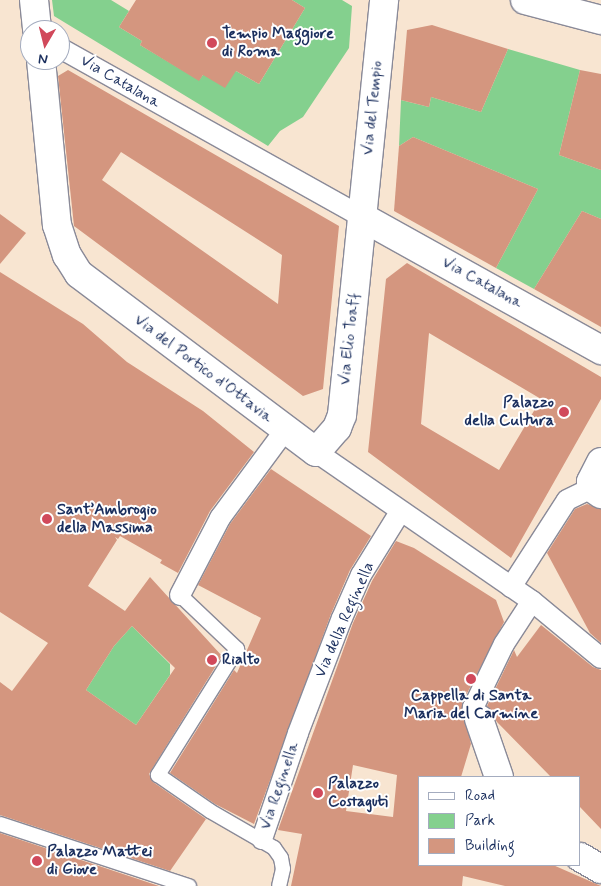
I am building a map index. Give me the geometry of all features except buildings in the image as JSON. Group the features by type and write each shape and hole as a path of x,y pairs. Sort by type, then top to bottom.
{"street":[{"path":"34,0 36,20"},
{"name":"Via del Tempio","path":"362,217 384,0"},
{"path":"525,0 601,20"},
{"name":"Via Catalana","path":"70,54 258,161 601,350"},
{"name":"Via del Portico d'Ottavia","path":"42,70 57,225 72,264 97,290 285,430 400,512 532,601 601,658"},
{"name":"Via Elio Toaff","path":"316,452 337,428 342,415 362,217"},
{"path":"180,594 220,518 285,430"},
{"path":"511,587 567,500 597,491 593,474 601,462"},
{"name":"Via della Reginella","path":"298,733 361,575 400,512"},
{"path":"499,776 479,719 473,708 504,644 532,601"},
{"name":"Via Reginella","path":"262,839 298,733"},
{"path":"581,858 601,869"}],"lane":[{"path":"180,594 237,649 158,774 210,811 262,839 281,858 283,869 279,886"},
{"path":"0,824 189,886"}],"green space":[{"path":"52,0 111,0 129,11 119,27 142,41 140,45 199,80 203,75 236,71 259,84 305,8 292,0 342,0 352,6 349,48 303,117 280,131 268,146 70,26 70,20 61,20 54,16"},
{"path":"508,49 580,70 559,155 601,170 601,219 582,211 534,289 496,268 538,189 413,137 399,146 401,100 429,107 431,97 481,112"},
{"path":"132,626 170,664 170,675 136,725 86,690 114,646"}],"place":[{"name":"Tempio Maggiore di Roma","path":"212,43"},
{"name":"Palazzo della Cultura","path":"564,412"},
{"name":"Sant’Ambrogio della Massima","path":"47,519"},
{"name":"Rialto","path":"212,660"},
{"name":"Cappella di Santa Maria del Carmine","path":"471,679"},
{"name":"Palazzo Costaguti","path":"318,793"},
{"name":"Palazzo Mattei di Giove","path":"37,861"}]}
